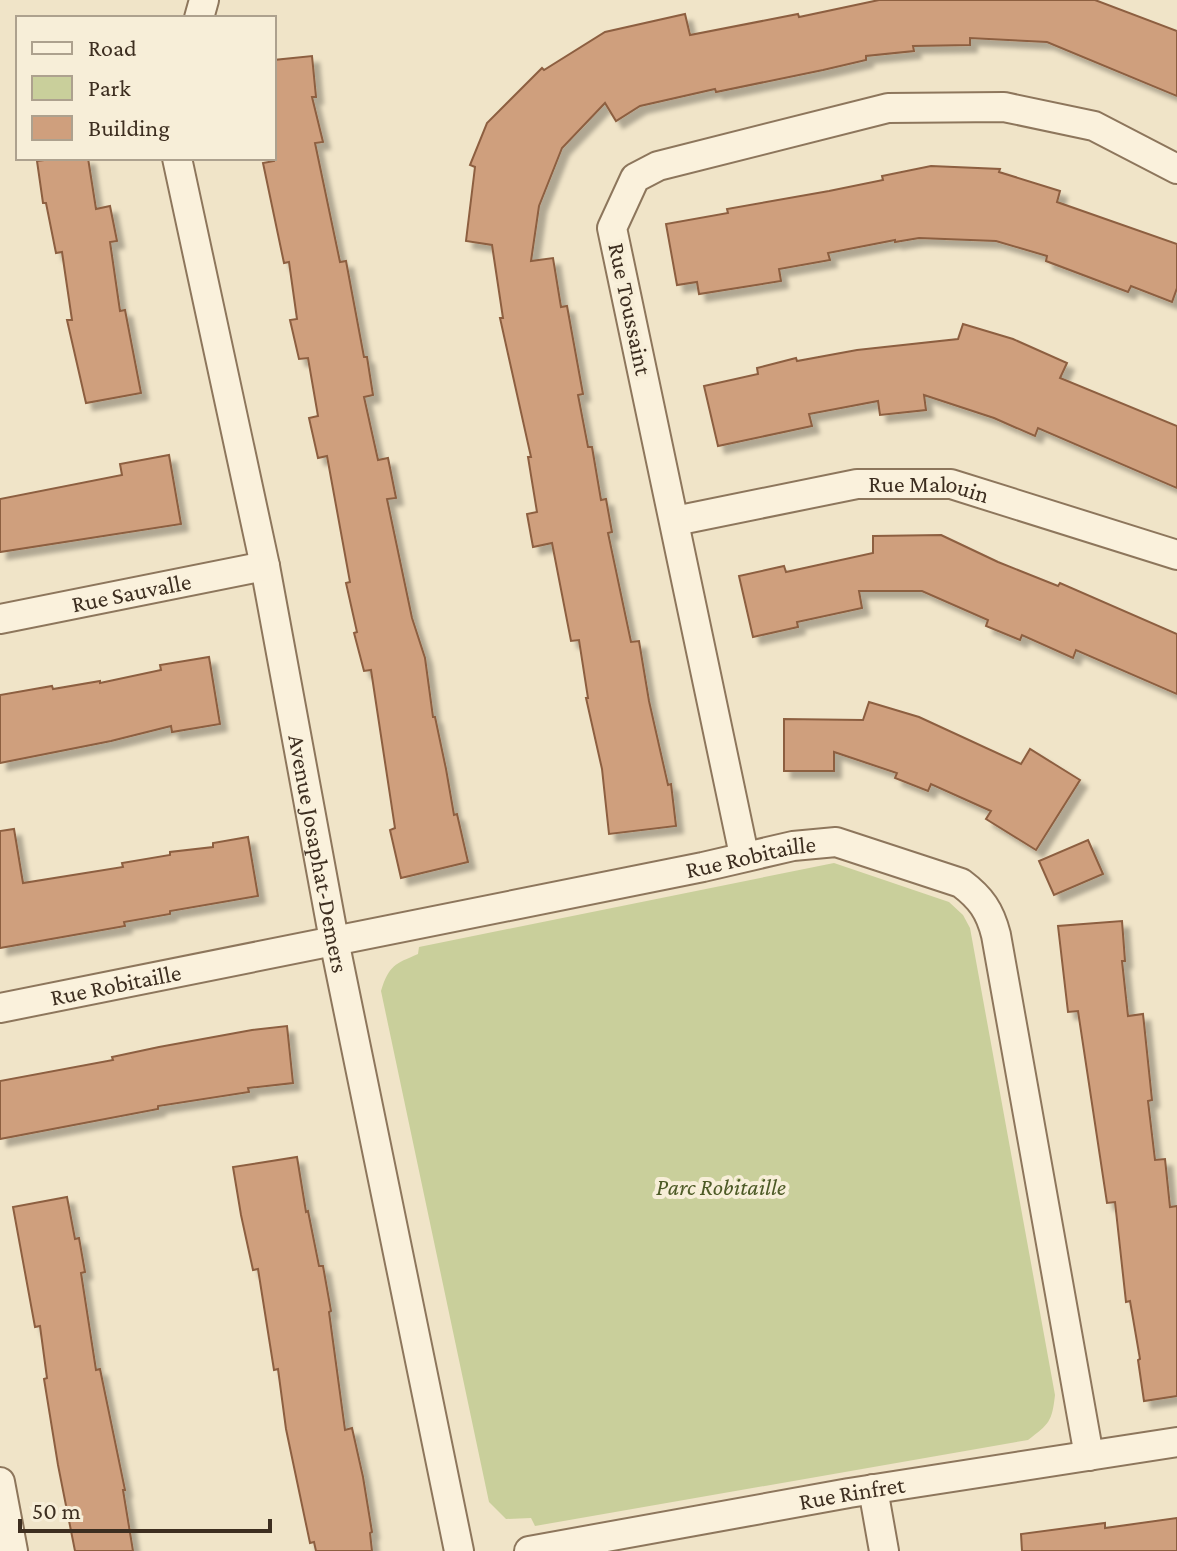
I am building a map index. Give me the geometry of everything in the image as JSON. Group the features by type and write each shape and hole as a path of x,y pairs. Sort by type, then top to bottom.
{"street":[{"name":"Rue Toussaint","path":"744,855 612,228 635,178 658,166 888,108 1004,107 1094,126 1177,169"},
{"name":"Avenue Josaphat-Demers","path":"177,160 265,566 334,940 459,1551"},
{"name":"Rue Malouin","path":"675,521 857,484 951,484 1177,555"},
{"name":"Rue Sauvalle","path":"0,619 265,566"},
{"name":"Rue Robitaille","path":"0,1008 703,867 793,846 836,842 961,883 977,895 985,906 996,935 1089,1456"},
{"name":"Rue Rinfret","path":"529,1551 873,1489 1177,1442"},
{"path":"0,1482 13,1551"},
{"path":"873,1489 884,1551"}],"green space":[{"name":"Parc Robitaille","path":"834,863 949,902 963,915 970,928 1055,1395 1051,1417 1028,1440 535,1526 531,1518 506,1519 489,1502 381,991 387,976 398,963 418,954 419,947"}],"building":[{"path":"879,0 1095,0 1177,31 1177,96 1047,42 970,38 970,45 913,46 914,51 866,56 866,60 823,70 640,106 616,121 605,103 562,148 539,206 531,261 553,258 561,307 567,306 583,394 578,395 588,447 592,447 601,500 606,499 612,532 608,533 631,642 639,641 649,701 668,785 671,784 676,826 609,834 602,769 586,698 579,640 571,641 552,543 533,547 527,514 537,512 528,457 531,457 500,318 503,318 492,245 466,241 475,167 470,165 487,123 542,68 544,70 605,32 685,14 690,35"},
{"path":"312,56 316,97 312,97 323,142 315,143 340,262 346,261 364,357 367,357 373,395 364,397 378,460 388,458 396,498 387,499 412,618 425,658 433,717 454,815 457,814 468,862 401,878 390,830 395,828 371,670 364,671 354,633 357,632 346,583 350,582 327,456 318,458 309,418 318,416 308,358 299,359 290,320 297,319 289,262 284,263 263,163 276,160 276,60"},
{"path":"88,160 96,209 110,206 117,241 110,242 120,311 125,310 141,393 86,403 67,320 72,320 62,252 56,253 46,203 43,203 37,161"},
{"path":"931,166 1000,169 999,172 1060,191 1057,202 1177,244 1177,288 1172,302 1131,286 1128,292 1046,261 1047,256 996,241 919,238 828,253 830,260 779,269 781,281 699,294 697,282 677,285 666,224 728,213 727,209 883,180 882,176"},
{"path":"963,324 1013,339 1067,363 1060,378 1177,426 1177,488 1038,428 1035,436 994,418 924,395 926,410 880,415 878,401 809,414 812,426 718,446 704,386 758,374 757,368 796,358 797,361 857,350 958,339"},
{"path":"169,455 181,524 0,552 0,499 122,475 120,464"},
{"path":"941,535 998,562 1058,586 1060,583 1177,634 1177,694 1076,650 1073,658 1022,635 1020,640 986,626 988,620 922,591 859,591 862,608 797,622 798,627 753,637 739,576 784,566 786,572 873,553 873,536"},
{"path":"209,657 220,724 172,732 171,726 0,763 0,695 52,686 53,689 100,683 161,670 160,665"},
{"path":"869,702 919,717 1021,764 1030,749 1080,780 1036,850 986,819 991,811 931,784 928,791 895,778 897,773 834,752 834,771 784,771 784,719 863,720"},
{"path":"14,829 23,883 123,867 122,863 170,855 170,852 213,847 213,843 248,837 258,896 170,911 170,914 124,922 125,926 0,948 0,831"},
{"path":"1088,840 1103,874 1054,895 1039,861"},
{"path":"1122,921 1125,961 1122,961 1128,1016 1143,1014 1155,1160 1165,1159 1170,1207 1177,1206 1177,1396 1144,1401 1130,1301 1126,1302 1115,1202 1107,1203 1078,1011 1068,1012 1058,926"},
{"path":"287,1026 293,1083 248,1088 249,1092 158,1106 158,1109 0,1139 0,1081 113,1060 112,1057 159,1047"},
{"path":"297,1157 306,1212 319,1266 323,1266 345,1430 352,1428 363,1477 372,1551 316,1551 314,1542 310,1543 286,1429 278,1369 274,1370 258,1269 253,1270 241,1215 233,1167"},
{"path":"67,1197 75,1239 79,1238 85,1272 81,1273 96,1370 100,1369 125,1490 133,1551 75,1551 58,1465 44,1379 47,1378 40,1326 35,1327 13,1207"},
{"path":"1177,1518 1177,1551 1022,1551 1021,1534 1105,1523 1105,1528"}]}
